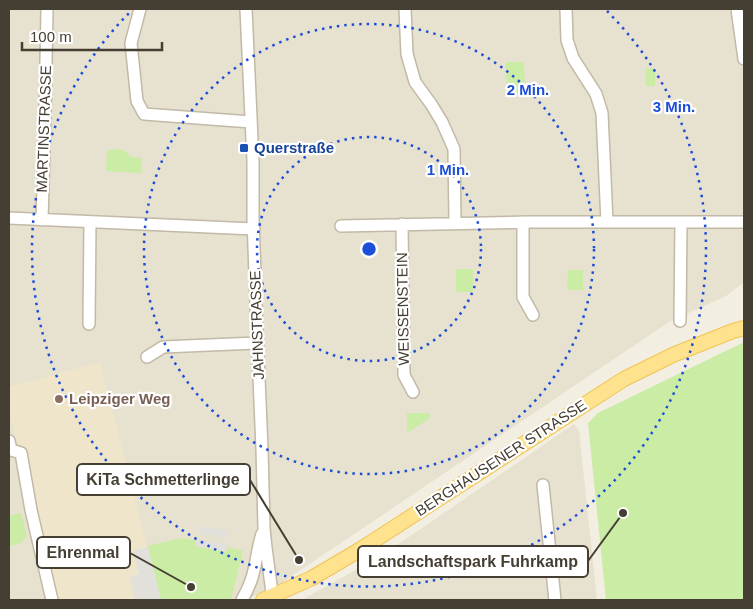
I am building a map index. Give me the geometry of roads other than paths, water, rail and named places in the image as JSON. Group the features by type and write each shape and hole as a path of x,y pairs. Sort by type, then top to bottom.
{"main road":[{"name":"BERGHAUSENER STRASSE","path":"269,599 312,578 360,549 624,379 675,354 744,328"}],"street":[{"name":"MARTINSTRASSE","path":"42,220 48,9"},
{"path":"140,9 131,43 137,101 144,114 251,122"},
{"name":"JAHNSTRASSE","path":"246,9 264,528 269,599"},
{"path":"405,9 407,54 415,82 442,122 454,148 455,223"},
{"path":"566,9 567,40 573,58 596,94 602,113 607,222"},
{"path":"737,9 744,60"},
{"path":"9,218 254,228"},
{"path":"88,324 90,222"},
{"path":"523,222 523,297 533,316"},
{"path":"341,226 523,222 744,222"},
{"path":"680,320 681,222"},
{"name":"WEISSENSTEIN","path":"402,224 404,375 413,392"},
{"path":"147,357 163,347 258,343"},
{"path":"9,441 11,450 21,453 52,600"},
{"path":"543,484 554,600"},
{"name":"JAHNSTRASSE","path":"242,600 254,572 258,547 264,528"}],"place":[{"name":"Querstraße","path":"244,148"},
{"name":"Leipziger Weg","path":"59,399"},
{"name":"Landschaftspark Fuhrkamp","path":"623,513"},
{"name":"KiTa Schmetterlinge","path":"299,560"},
{"name":"Ehrenmal","path":"191,587"}]}
